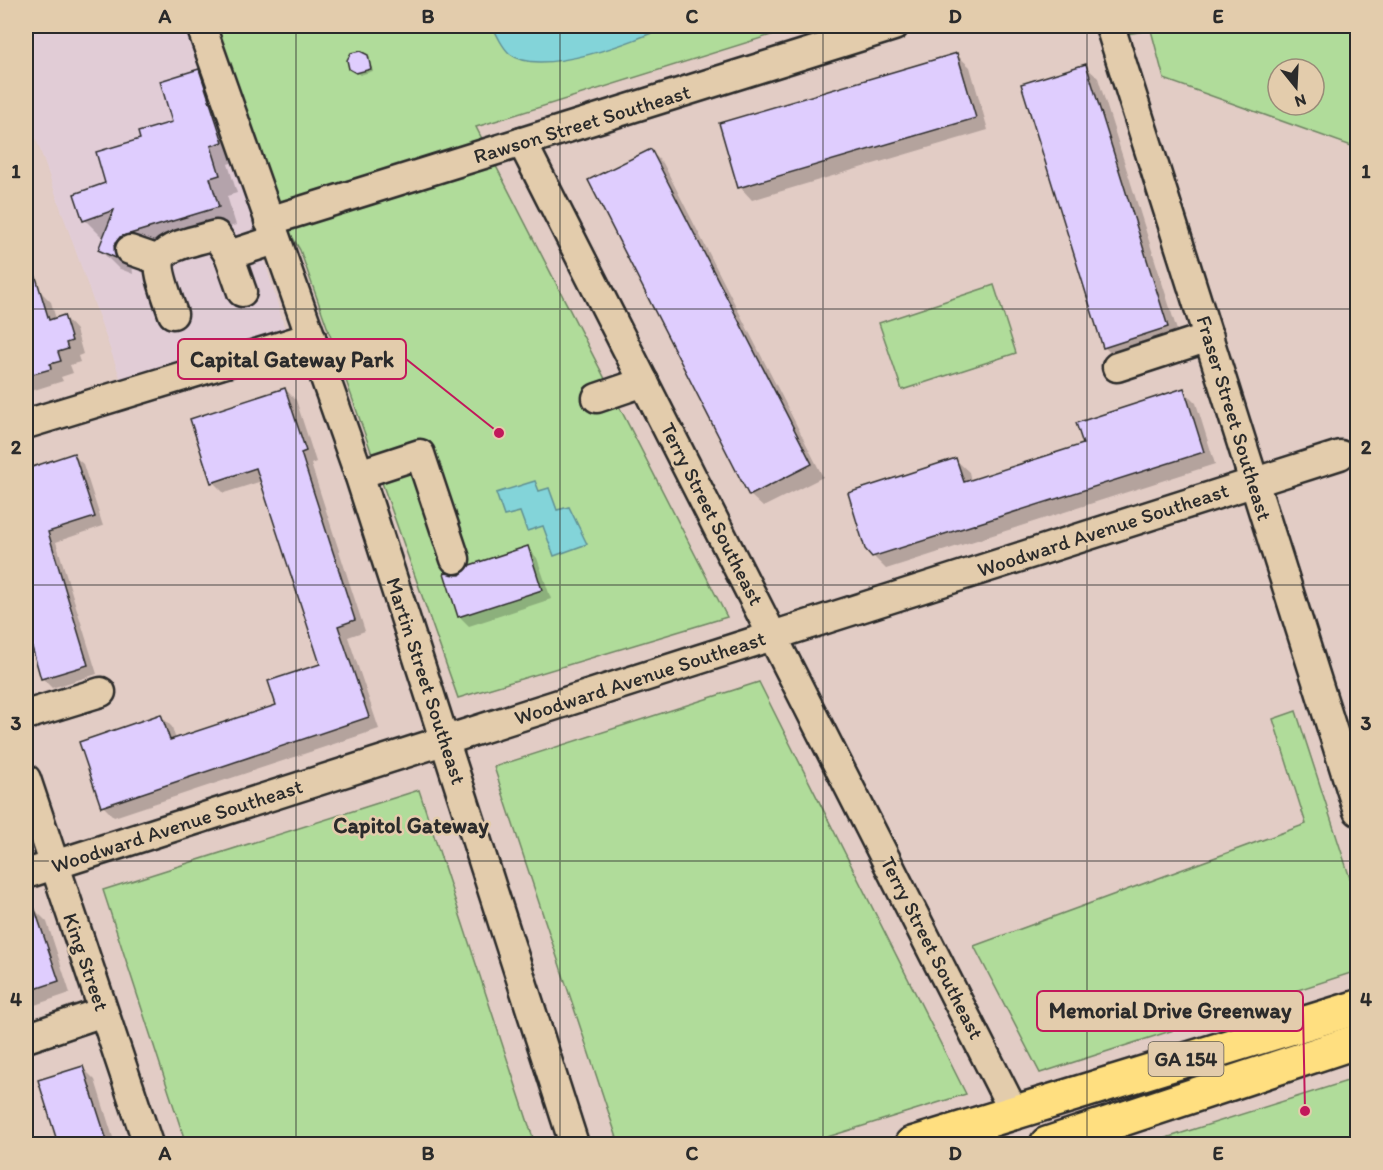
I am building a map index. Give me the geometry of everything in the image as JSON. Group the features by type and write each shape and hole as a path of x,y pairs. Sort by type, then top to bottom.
{"main road":[{"name":"GA 154","path":"912,1144 1358,1007"},
{"name":"GA 154","path":"1047,1144 1358,1041"}],"street":[{"name":"Martin Street Southeast","path":"201,26 359,474 574,1144"},
{"name":"Rawson Street Southeast","path":"229,255 272,230 522,142 894,26"},
{"name":"Fraser Street Southeast","path":"1110,26 1358,811"},
{"name":"Terry Street Southeast","path":"522,142 1014,1112"},
{"path":"173,314 158,271 159,260 171,246 216,235 229,255 242,292"},
{"path":"130,250 159,260"},
{"path":"26,424 311,337"},
{"path":"1117,367 1209,338"},
{"path":"597,398 644,382"},
{"path":"359,474 420,454 454,559"},
{"name":"Woodward Avenue Southeast","path":"26,874 1340,455"},
{"path":"26,715 102,692"},
{"name":"King Street","path":"26,779 148,1144"},
{"path":"26,1038 103,1012"}],"shaded area":[{"path":"26,26 195,26 285,329 121,380 26,110"}],"green space":[{"path":"214,26 800,26 476,127 727,617 458,698 300,250 270,199"},
{"path":"1118,26 1338,26 1357,34 1357,148 1270,117 1326,117 1326,57 1266,57 1266,115 1164,79 1151,30 1121,35"},
{"path":"994,285 1016,353 902,390 879,323"},
{"path":"759,682 966,1094 805,1144 619,1144 494,767"},
{"path":"1296,711 1357,900 1357,971 1040,1073 974,946 1306,824 1273,719"},
{"path":"419,790 535,1144 186,1144 103,890"},
{"path":"1357,1078 1357,1144 1147,1144"}],"water":[{"path":"493,26 667,26 588,55 543,62 524,60 510,54 502,45"},
{"path":"535,481 539,491 549,488 557,510 569,507 587,544 554,556 543,526 527,531 520,512 504,516 496,493"}],"building":[{"path":"360,51 368,55 371,69 356,73 349,69 347,60 351,53"},
{"path":"957,53 976,118 738,188 719,123"},
{"path":"1086,64 1168,327 1103,348 1021,84"},
{"path":"199,69 223,142 211,146 220,175 210,178 219,207 120,237 114,245 116,258 98,250 114,210 83,221 74,194 105,183 96,152 140,139 138,132 172,122 160,81"},
{"path":"651,149 812,464 749,496 588,180"},
{"path":"26,261 31,261 49,320 64,315 72,341 66,343 68,349 58,352 61,361 50,364 51,369 26,376"},
{"path":"285,388 306,451 301,453 355,620 338,626 369,717 101,807 79,742 161,714 170,740 276,705 268,681 320,664 256,468 211,483 190,419"},
{"path":"1184,388 1204,452 872,557 865,549 848,493 956,458 964,482 1083,444 1076,423"},
{"path":"74,453 95,517 48,532 88,665 41,679 26,626 26,469"},
{"path":"528,546 542,590 458,617 444,573 460,575 470,565"},
{"path":"29,892 59,981 26,992 26,893"},
{"path":"83,1066 108,1144 58,1144 38,1080"}],"place":[{"name":"Capital Gateway Park","path":"499,433"},
{"name":"Memorial Drive Greenway","path":"1305,1111"}],"district":[{"name":"Capitol Gateway","path":"411,825"}]}
